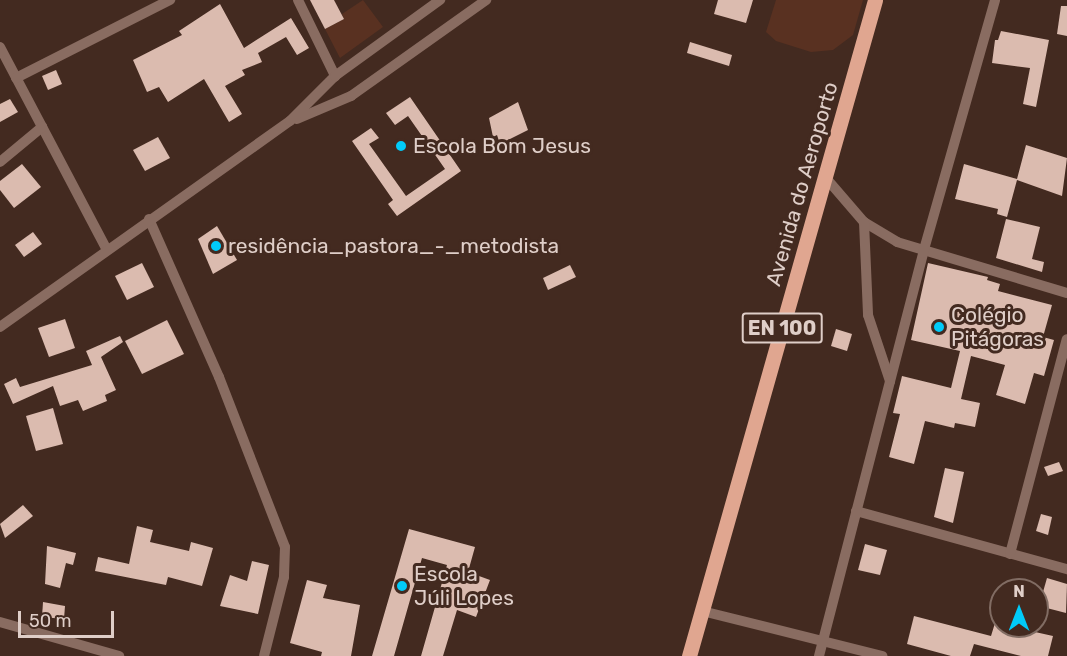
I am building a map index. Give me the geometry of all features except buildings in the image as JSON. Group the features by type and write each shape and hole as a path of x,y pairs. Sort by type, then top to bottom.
{"main road":[{"name":"Avenida do Aeroporto","path":"690,656 875,0"}],"street":[{"path":"16,78 170,0"},
{"path":"298,0 334,76"},
{"path":"0,327 106,248 291,121 334,76 440,0"},
{"path":"291,121 351,96 486,0"},
{"path":"819,656 923,253 995,0"},
{"path":"0,47 106,248"},
{"path":"0,162 42,127"},
{"path":"826,178 864,222 897,243 923,253 1067,293"},
{"path":"149,219 219,377 285,547 284,577 264,656"},
{"path":"864,222 868,315 890,381"},
{"path":"1010,554 1067,339"},
{"path":"856,511 1067,569"},
{"path":"702,611 882,656"},
{"path":"0,622 88,652 119,656"}],"shaded area":[{"path":"363,0 383,27 340,58 325,29 344,19 342,14"},
{"path":"776,0 863,0 853,35 833,50 811,52 776,41 766,32"}],"place":[{"name":"Escola Bom Jesus","path":"401,146"},
{"name":"residência_pastora_-_metodista","path":"216,246"},
{"name":"Colégio Pitágoras","path":"939,327"},
{"name":"Escola Júli Lopes","path":"402,586"}]}
